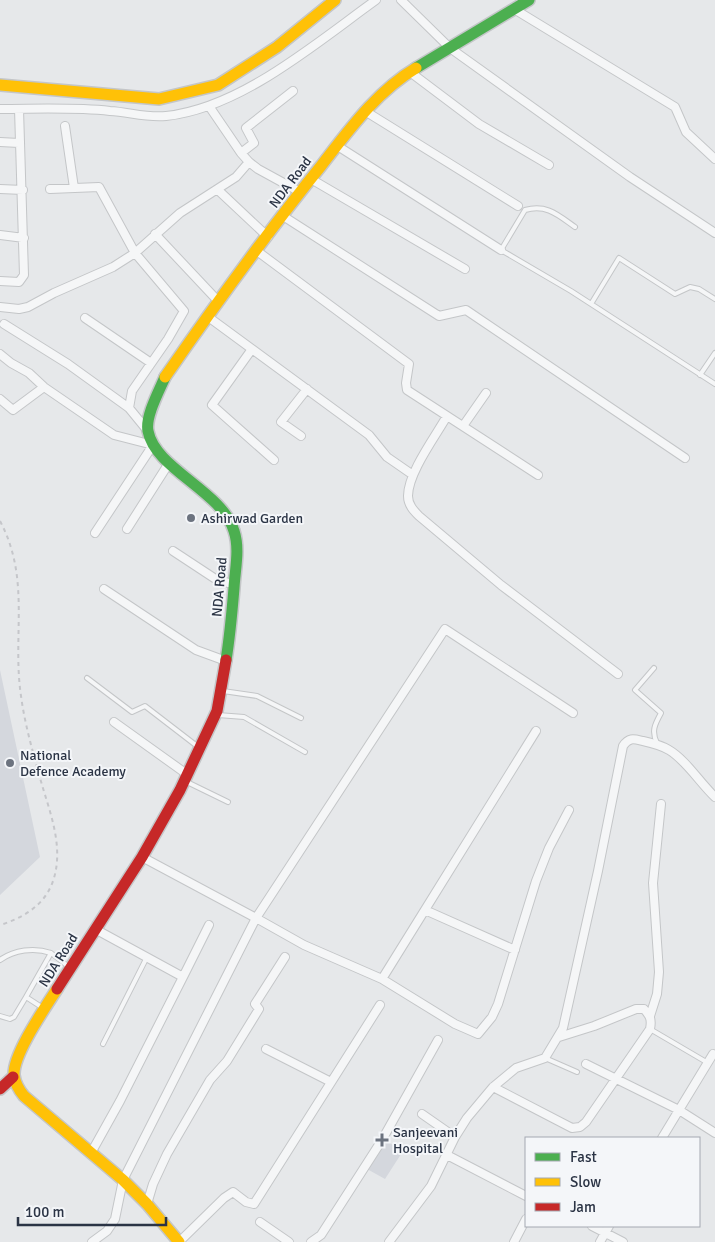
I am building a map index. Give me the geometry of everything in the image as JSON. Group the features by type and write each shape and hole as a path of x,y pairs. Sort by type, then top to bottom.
{"main road":[{"path":"0,85 159,99 218,86 277,47 335,0"},
{"name":"NDA Road","path":"13,1077 15,1063 45,1009 70,967 142,858 186,778 216,715 221,691 226,661 237,549 234,530 212,499 169,463 153,445 147,430 150,409 165,378 206,316 336,145 365,111 410,72 529,0"},
{"path":"0,1089 13,1077 17,1088 24,1096 122,1180 147,1204 179,1242"}],"street":[{"path":"0,109 112,111 153,117 168,116 209,106 238,94 297,58 376,0"},
{"path":"401,0 450,48 630,177 715,233"},
{"path":"514,9 675,107 686,132 715,159"},
{"path":"410,72 479,124 549,165"},
{"path":"241,153 254,143 246,128 293,91"},
{"path":"209,106 249,162 300,192"},
{"path":"0,281 19,282 24,274 23,190 19,143 19,109"},
{"path":"365,111 518,206"},
{"path":"65,126 74,188"},
{"path":"0,142 19,143"},
{"path":"336,145 501,250"},
{"path":"0,307 19,309 28,307 54,293 113,268 135,252 180,213 236,177 249,162"},
{"path":"311,179 464,269"},
{"path":"50,189 99,187 135,252 184,311 168,340 132,391 129,408"},
{"path":"0,189 23,190"},
{"path":"218,190 268,236"},
{"path":"283,216 439,316 466,310 685,458"},
{"path":"155,234 218,301"},
{"path":"0,235 24,238"},
{"path":"257,251 409,364 406,383 407,390 538,475"},
{"path":"206,316 369,435 387,458 413,475"},
{"path":"85,318 151,363"},
{"path":"4,324 68,364 129,408 147,430"},
{"path":"252,349 212,405 274,460"},
{"path":"0,354 29,373 44,387 114,434 153,445 95,533"},
{"path":"0,399 13,410 44,387"},
{"path":"301,436 281,422 306,389"},
{"path":"463,426 486,393"},
{"path":"447,416 413,475 408,497 412,508 419,516 502,585 618,674"},
{"path":"127,529 169,463"},
{"path":"173,551 214,578 234,585"},
{"path":"104,589 196,650 226,661"},
{"path":"92,1242 107,1230 115,1219 122,1180 256,918 445,629 572,713"},
{"path":"114,722 186,778"},
{"path":"382,979 536,731"},
{"path":"389,1242 431,1186 455,1137 467,1118 493,1087 516,1068 545,1058 559,1037 596,880 623,746 627,740 631,739 658,745 676,755 715,797"},
{"path":"493,1087 572,1128 580,1127 586,1122 650,1029 650,1016 657,994 659,972 653,883 661,804"},
{"path":"142,858 304,945 382,979 455,1024 478,1034 492,1017 498,1004 536,881 549,848 569,810"},
{"path":"425,910 515,950"},
{"path":"91,1153 120,1101 209,925"},
{"path":"95,929 183,977"},
{"path":"147,1204 153,1184 167,1154 210,1080 227,1061 260,1008 255,1004 285,958"},
{"path":"179,1242 224,1198 233,1192 246,1202 254,1204 380,1005"},
{"path":"559,1037 594,1026 636,1008 644,1009 650,1016"},
{"path":"311,1242 321,1235 382,1140 438,1040"},
{"path":"266,1049 331,1082"},
{"path":"663,1137 712,1054"},
{"path":"586,1064 679,1110 715,1133"},
{"path":"422,1114 455,1137"},
{"path":"446,1155 525,1195"},
{"path":"514,1242 525,1221"},
{"path":"260,1222 289,1242"},
{"path":"600,1242 607,1229 624,1242"}],"lane":[{"path":"575,227 552,211 536,208 525,210 501,250 591,304 715,384"},
{"path":"591,304 618,258 675,294 690,287 699,289 715,300"},
{"path":"700,375 715,353"},
{"path":"654,668 635,690 661,714 654,725 653,734 658,745"},
{"path":"87,678 132,712 145,706 201,749"},
{"path":"221,691 257,696 301,718"},
{"path":"216,715 244,717 305,752"},
{"path":"186,778 228,802"},
{"path":"0,960 16,952 28,950 44,951 51,953 70,967"},
{"path":"0,1016 10,1019 14,1017 51,953"},
{"path":"102,1044 147,956"},
{"path":"26,997 45,1009"},
{"path":"650,1029 708,1062"},
{"path":"545,1058 577,1072"}],"path":[{"path":"0,521 6,532 16,567 20,608 20,695 28,734 55,830 57,856 53,881 45,898 28,913 0,925"}],"shaded area":[{"name":"National Defence Academy","path":"0,670 40,857 0,895"},
{"path":"385,1140 403,1151 385,1179 367,1169"}],"traffic: fast":[{"path":"416,68 529,0"},
{"path":"165,377 153,404 149,419 148,431 153,445 175,469 216,504 227,517 236,538 237,559 226,660"}],"traffic: slow":[{"path":"0,85 159,99 218,85 277,47 335,0"},
{"path":"165,377 261,244 353,125 389,88 416,68"},
{"path":"57,989 24,1044 15,1066 15,1081 24,1096 123,1180 147,1204 179,1242"}],"traffic: jam":[{"path":"57,989 142,857 180,790 217,711 226,660"},
{"path":"0,1089 13,1077"}],"place":[{"name":"Ashirwad Garden","path":"191,518"},
{"name":"National Defence Academy","path":"10,763"},
{"name":"Sanjeevani Hospital","path":"382,1140"}]}
